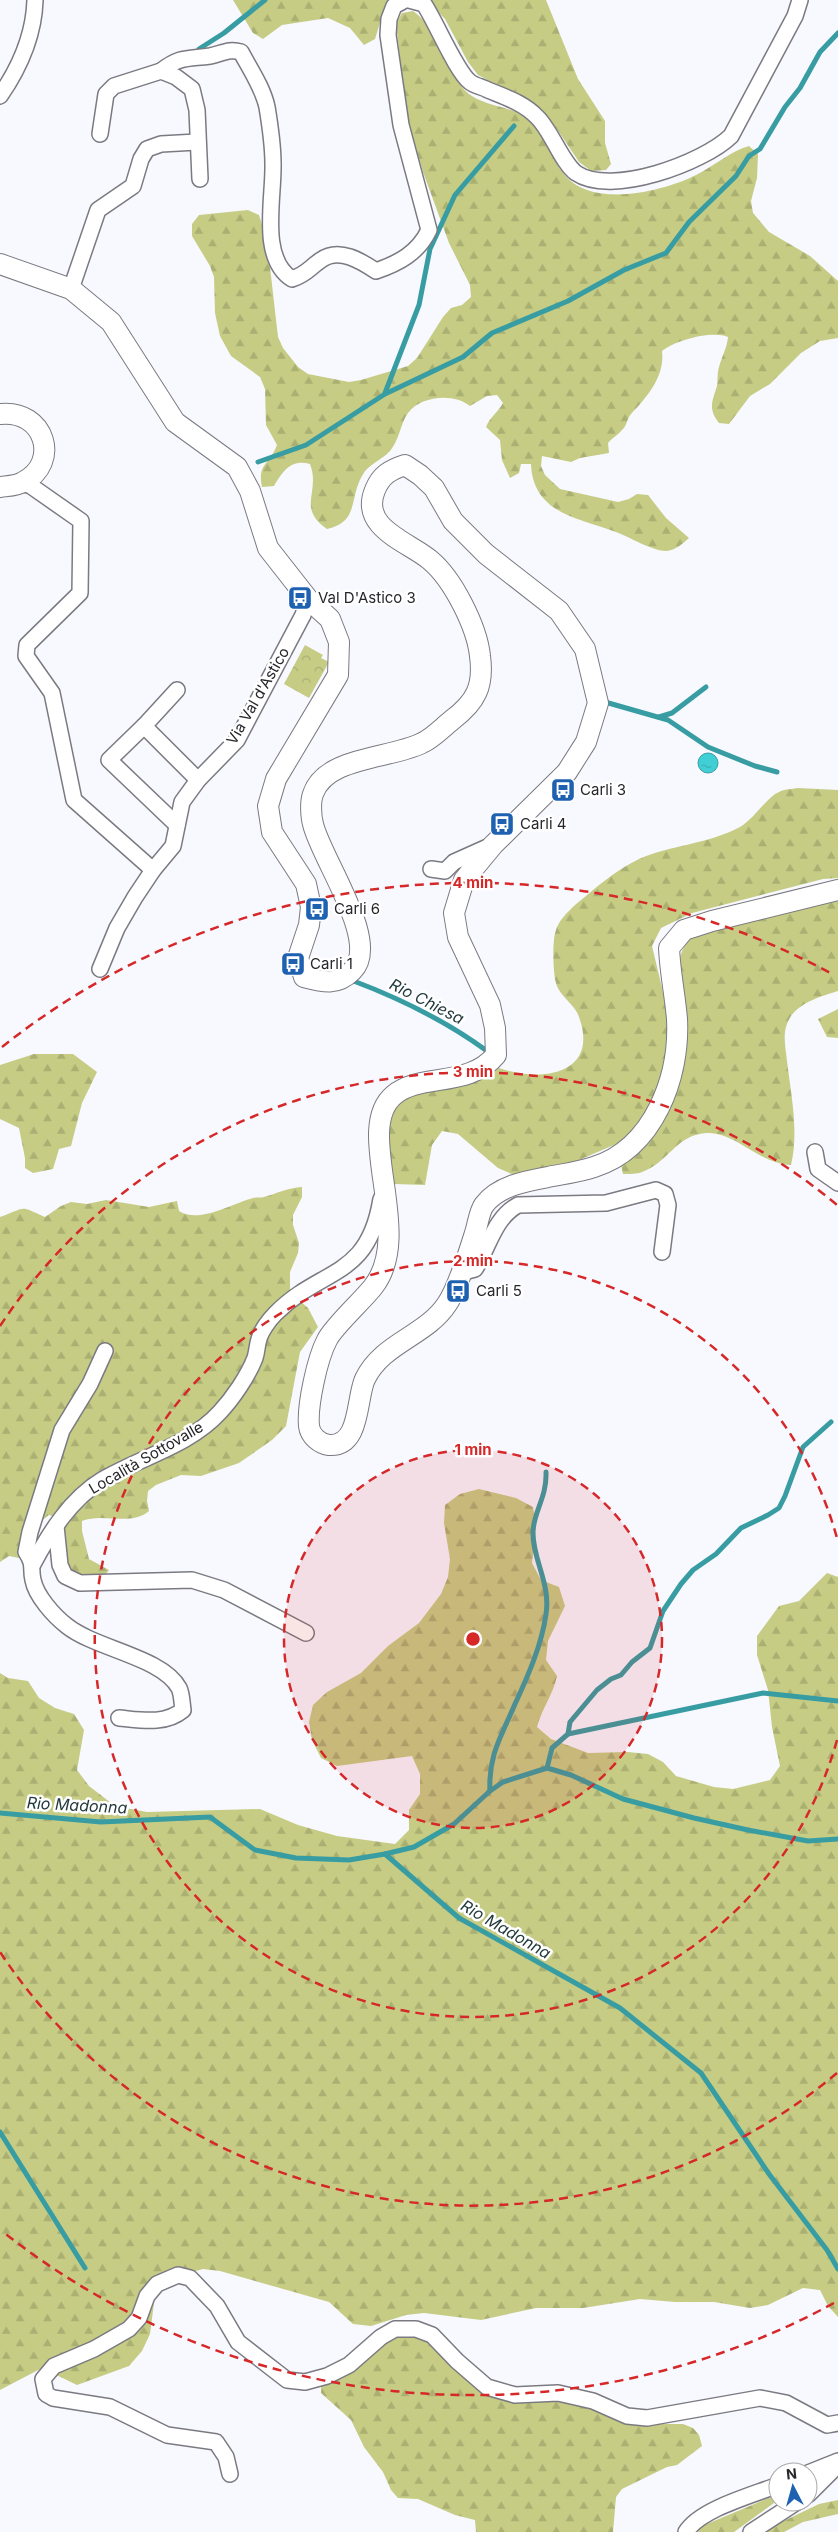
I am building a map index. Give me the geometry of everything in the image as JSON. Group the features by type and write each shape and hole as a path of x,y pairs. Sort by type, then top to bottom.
{"street":[{"path":"0,96 22,58 34,22 34,0"},
{"path":"100,134 106,94 114,86 161,71 172,62 187,57 212,56 223,50 233,49 241,52 266,106 273,164 270,227 275,258 283,273 292,279 306,274 323,258 337,255 357,258 376,272 398,264 423,244 429,230 401,125 388,35 389,19 394,6 405,0"},
{"path":"409,0 424,4 459,67 471,82 520,104 538,117 575,172 594,182 622,182 690,162 720,147 731,136 795,16 800,0"},
{"path":"161,71 176,77 192,89 198,110 197,142 200,179"},
{"path":"71,289 98,210 133,186 140,159 146,149 161,144 197,142"},
{"path":"0,264 71,289 112,322 176,422 237,467 250,491 268,548 308,599 330,619 339,642 338,674 276,780 268,806 272,832 306,884 311,907 309,925 298,958 304,977 325,983 344,980 356,968 361,941 355,919 313,823 312,796 317,787 334,770 422,743 469,707 481,684 480,655 475,633 451,584 430,560 402,543 379,524 373,511 372,497 379,480 390,470 405,466 420,475 434,488 453,521 486,554 558,611 585,649 588,658 598,703 586,742 567,772 493,845 464,880 454,913 458,937 490,1005 495,1028 496,1055 486,1068 411,1088 394,1095 378,1122 378,1140 389,1222 389,1250 380,1278 360,1304 327,1338 313,1382 309,1427 317,1440 323,1444 338,1444 350,1435 365,1378 386,1352 422,1329 447,1304 460,1273 483,1206 500,1191 526,1182 596,1167 632,1146 652,1122 673,1074 677,1020 670,973 669,948 684,930 730,916 838,890"},
{"path":"0,414 12,413 30,420 42,434 44,457 36,472 22,483 0,487"},
{"path":"22,483 31,486 81,521 80,593 27,645 26,656 52,693 74,800 153,870"},
{"name":"Via Val d'Astico","path":"100,969 117,928 153,870 173,846 182,802 198,780 237,740 303,615 308,599"},
{"path":"177,690 109,760 177,825"},
{"path":"144,726 198,780"},
{"path":"431,869 445,871 454,862 493,845"},
{"path":"815,1152 818,1169 838,1183"},
{"name":"Località Sottovalle","path":"33,1564 56,1526 78,1498 102,1480 199,1431 221,1412 245,1377 255,1357 259,1338 274,1315 287,1303 342,1270 357,1257 370,1238 378,1217 384,1181"},
{"path":"460,1273 475,1269 486,1251 499,1220 507,1211 518,1205 606,1203 656,1190 665,1194 668,1205 662,1252"},
{"path":"105,1351 90,1384 62,1430 52,1457 26,1552 33,1564 33,1581 44,1601 66,1626 90,1640 122,1654 138,1657 160,1670 179,1688 183,1710 173,1719 153,1721 119,1718"},
{"path":"56,1526 60,1565 65,1576 80,1583 192,1580 224,1590 306,1634"},
{"path":"230,2474 224,2452 216,2442 167,2435 110,2408 53,2398 46,2394 43,2379 54,2366 102,2346 129,2330 139,2318 147,2296 157,2284 178,2275 190,2278 217,2306 238,2342 288,2380 305,2382 327,2376 349,2366 381,2337 395,2329 416,2329 432,2335 457,2361 487,2386 515,2395 558,2393 593,2401 627,2416 647,2418 760,2398 786,2403 827,2425 838,2423"},
{"path":"818,2470 838,2463"},
{"path":"818,2484 838,2463"},
{"path":"686,2532 691,2524 709,2513 768,2489"},
{"path":"750,2532 782,2512"}],"green space":[{"path":"233,0 387,0 375,39 364,45 350,28 328,18 282,25 263,39 253,33"},
{"path":"426,0 546,0 578,79 605,121 605,143 611,164 606,170 591,171 579,162 557,129 538,110 520,96 478,75 468,62 445,19"},
{"path":"413,11 429,27 462,87 478,100 527,117 535,124 547,142 564,174 576,185 591,191 609,194 627,194 665,187 696,175 749,146 758,154 757,178 751,201 753,213 769,232 810,256 838,281 838,338 820,341 801,353 770,384 750,396 729,424 719,423 712,409 718,370 728,337 704,335 676,343 662,351 661,369 654,385 630,416 624,428 608,443 609,453 580,458 571,462 542,456 541,466 545,475 560,489 618,502 629,499 637,494 648,495 666,518 689,538 676,548 666,551 655,549 616,532 573,518 560,511 549,504 540,494 534,481 531,464 521,464 519,473 510,478 502,460 500,440 486,427 503,403 497,395 487,396 470,406 456,399 438,398 421,402 414,407 405,417 396,442 390,451 371,465 362,476 349,515 337,526 327,529 313,514 311,499 313,474 310,464 298,463 293,465 284,471 274,486 262,487 261,473 277,445 266,425 265,389 260,377 231,356 220,336 215,313 214,277 210,266 192,236 192,224 199,215 248,210 259,215 267,241 278,337 283,348 298,367 308,374 349,382 408,366 417,358 443,317 451,308 462,305 471,297 470,285 449,243 423,172 407,117 396,24 402,13"},
{"path":"305,645 323,655 321,658 329,662 309,698 284,684"},
{"path":"798,788 838,790 838,878 823,879 692,913 661,928 652,946 664,996 667,1021 667,1056 659,1086 639,1125 623,1141 570,1164 516,1176 498,1168 458,1134 442,1131 432,1145 425,1185 394,1184 387,1155 387,1131 392,1112 405,1098 491,1075 499,1068 532,1075 548,1074 562,1070 574,1063 581,1052 583,1036 577,1012 556,983 553,949 558,925 569,911 604,881 639,859 664,850 728,833 750,819 775,794 783,790"},
{"path":"827,901 838,901 838,991 815,999 800,1007 789,1019 785,1031 794,1126 791,1165 768,1159 727,1137 706,1133 696,1135 679,1144 651,1168 638,1173 623,1174 621,1165 644,1145 660,1126 671,1107 677,1088 681,1044 678,969 680,956 691,937"},
{"path":"838,1009 838,1038 827,1037 818,1019"},
{"path":"34,1054 73,1054 97,1072 82,1103 71,1146 59,1149 53,1169 33,1173 25,1168 19,1128 0,1119 0,1065"},
{"path":"302,1187 302,1197 293,1215 293,1225 299,1243 298,1253 290,1272 290,1292 308,1308 318,1327 300,1352 286,1426 272,1440 239,1463 201,1476 181,1475 156,1485 148,1491 149,1511 142,1516 125,1519 99,1518 82,1521 82,1531 89,1559 109,1570 103,1578 90,1579 80,1576 72,1570 64,1552 58,1518 49,1515 41,1521 19,1558 9,1556 0,1562 0,1217 19,1209 26,1209 45,1217 61,1206 71,1202 87,1204 106,1200 149,1207 177,1201 179,1211 196,1215 215,1212 253,1198"},
{"path":"479,1489 516,1498 533,1507 536,1526 532,1563 541,1580 559,1587 565,1606 548,1641 546,1660 557,1676 537,1727 551,1739 588,1753 628,1752 648,1754 663,1762 676,1776 714,1787 733,1789 770,1780 780,1766 772,1727 768,1690 757,1655 757,1636 779,1606 799,1601 827,1573 838,1577 838,2317 828,2306 820,2290 803,2288 768,2305 750,2308 714,2302 675,2302 640,2299 583,2308 536,2308 481,2320 424,2313 406,2315 371,2326 353,2324 329,2302 220,2271 203,2269 185,2274 155,2295 150,2334 142,2351 129,2366 77,2385 42,2368 0,2390 0,1673 8,1678 28,1681 39,1698 55,1708 74,1714 84,1730 77,1770 89,1786 115,1806 147,1812 260,1809 298,1825 337,1836 395,1844 409,1830 409,1810 420,1794 420,1774 412,1756 337,1766 321,1758 312,1740 309,1722 313,1705 327,1692 361,1673 388,1646 419,1623 441,1594 448,1577 450,1559 444,1523 445,1505 460,1494"},
{"path":"411,2334 422,2338 439,2351 467,2378 580,2404 626,2424 683,2424 693,2428 699,2435 702,2446 677,2465 667,2467 622,2489 616,2497 613,2532 476,2532 475,2520 455,2515 418,2499 398,2498 391,2490 383,2472 364,2447 351,2420 321,2393 321,2382 342,2378 395,2335"},
{"path":"768,2498 768,2507 734,2532 698,2532 702,2526"},
{"path":"838,2500 838,2514 803,2522 784,2532 761,2532 802,2512 818,2512 819,2504"}],"water":[{"path":"708,753 715,756 718,763 715,770 708,773 701,770 698,763 701,756"}],"waterway":[{"path":"199,49 224,33 265,0"},
{"path":"258,462 306,445 385,394 463,357 492,333 568,301 624,270 666,253 689,222 736,176 749,156 760,149 785,107 800,88 820,52 838,33"},
{"path":"385,393 419,305 430,249 455,195 514,126"},
{"path":"659,717 672,713 706,687"},
{"path":"605,702 668,720 708,747 755,766 777,772"},
{"name":"Rio Chiesa","path":"351,980 387,994 422,1011 487,1051"},
{"path":"568,1734 570,1722 597,1690 611,1679 621,1675 632,1662 650,1648 663,1611 693,1570 716,1554 741,1528 779,1508 803,1447 831,1422"},
{"path":"490,1791 491,1767 497,1746 538,1648 546,1614 546,1592 533,1541 534,1524 545,1489 546,1472"},
{"path":"547,1768 552,1748 568,1734 763,1693 838,1701"},
{"path":"385,1854 414,1847 454,1824 490,1791 503,1782 547,1768 571,1775 623,1799 694,1818 808,1841 838,1839"},
{"name":"Rio Madonna","path":"0,1813 101,1822 210,1817 255,1850 296,1858 349,1860 385,1854 459,1918 620,2008 701,2073 769,2174 827,2250 838,2269"},
{"path":"0,2132 85,2268"}],"place":[{"name":"Val D'Astico 3","path":"300,598"},
{"name":"Carli 3","path":"563,790"},
{"name":"Carli 4","path":"502,824"},
{"name":"Carli 6","path":"317,909"},
{"name":"Carli 1","path":"293,964"},
{"name":"Carli 5","path":"458,1291"}]}
